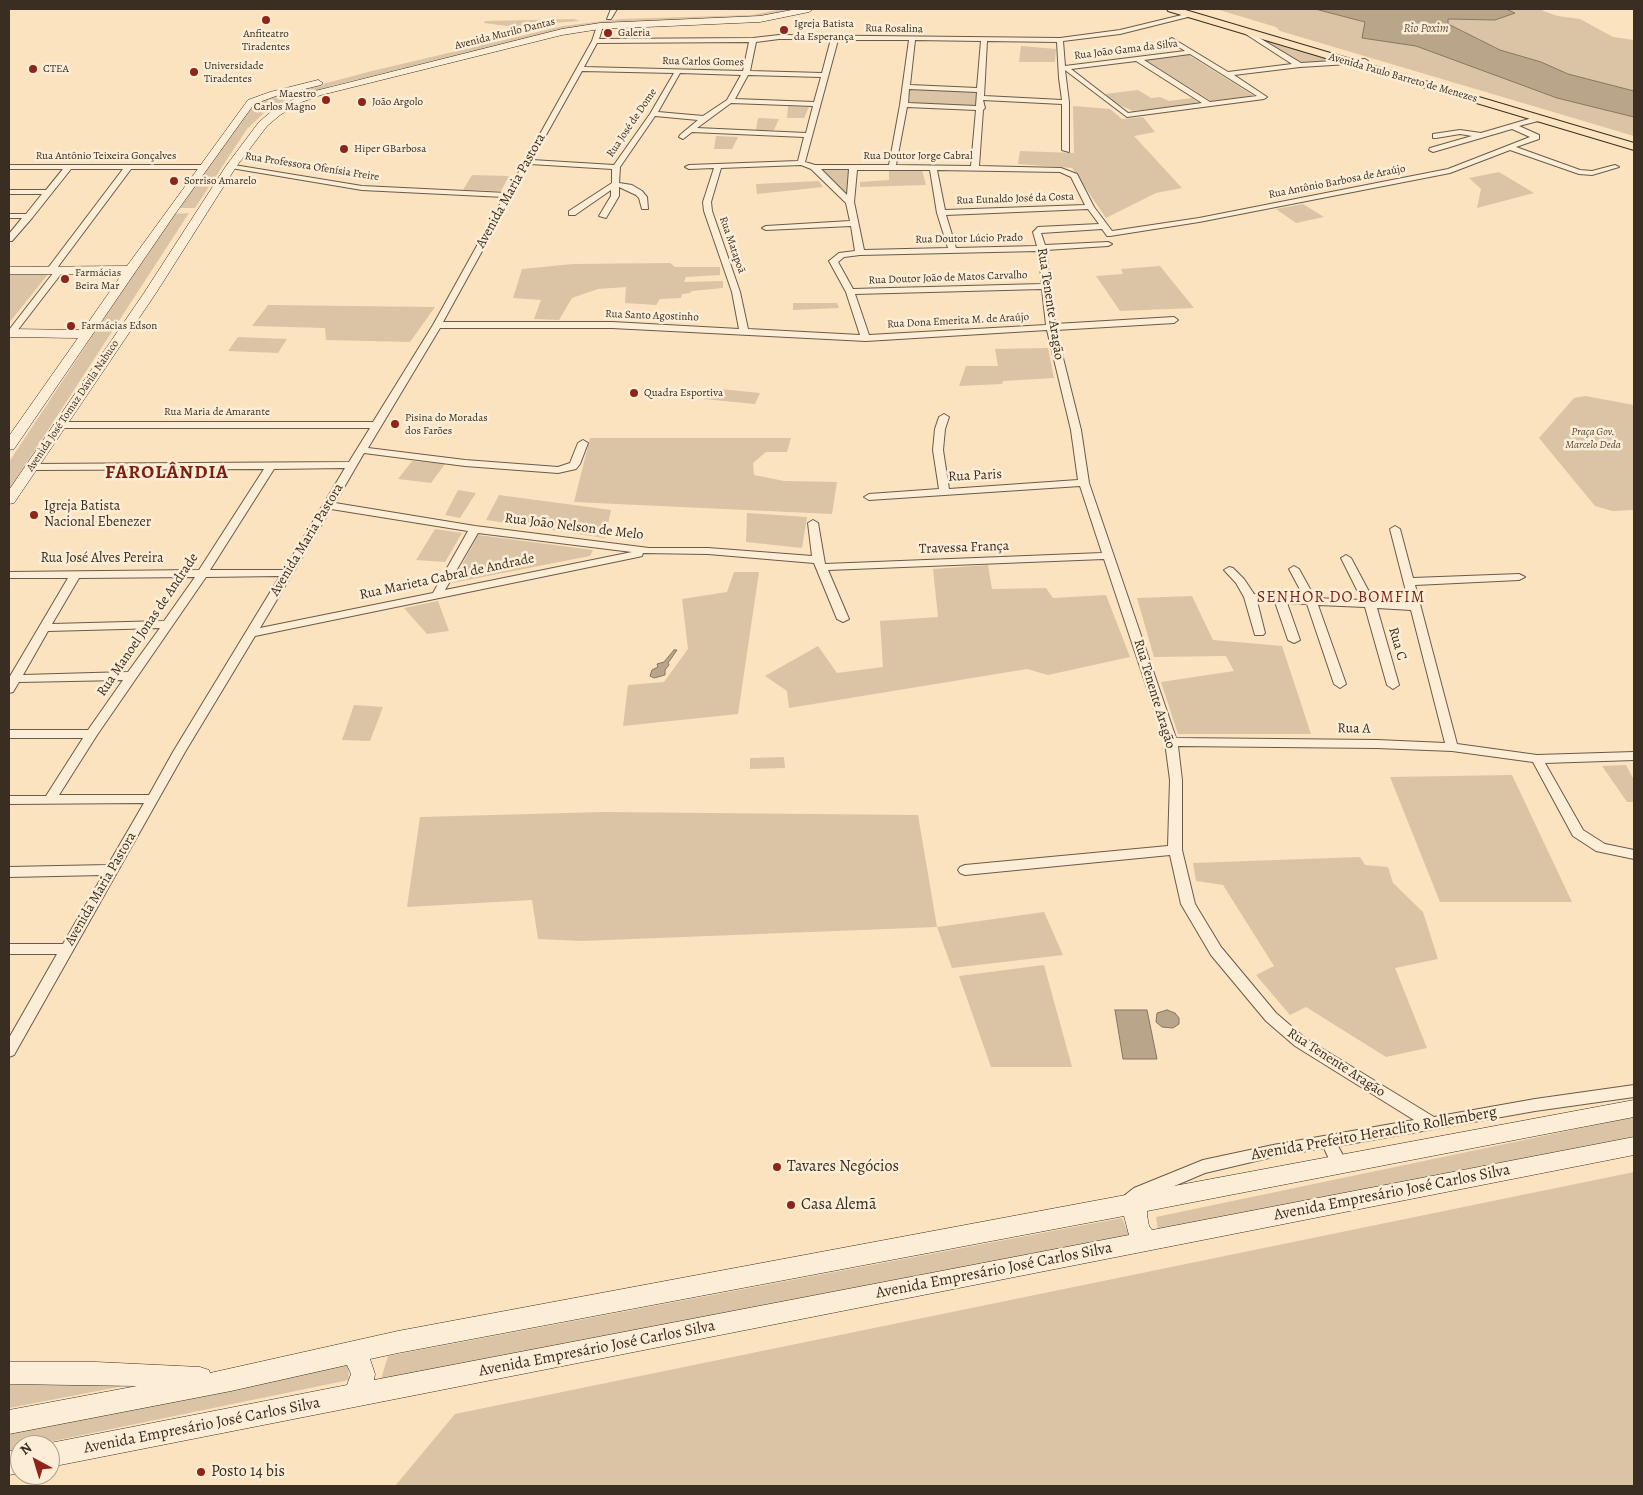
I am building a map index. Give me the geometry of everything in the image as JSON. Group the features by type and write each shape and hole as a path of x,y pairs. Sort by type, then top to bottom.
{"main road":[{"name":"Avenida Murilo Dantas","path":"283,91 554,26 609,18 738,14 776,9"},
{"name":"Avenida Murilo Dantas","path":"300,100 347,85 600,26 760,19 810,9"},
{"name":"Avenida Paulo Barreto de Menezes","path":"1172,9 1193,12 1267,31 1634,141"},
{"name":"Avenida Paulo Barreto de Menezes","path":"1193,12 1254,34 1634,147"},
{"path":"1254,34 1267,31"},
{"path":"9,446 171,212 251,102 283,91 282,94 285,96 300,100"},
{"name":"Avenida José Tomaz Dávila Nabuco","path":"9,500 150,293 231,166 263,124 300,100"},
{"path":"171,212 202,211"},
{"path":"9,270 132,270"},
{"path":"10,333 87,334"},
{"path":"9,1422 231,1380 355,1351 1634,1108"},
{"name":"Avenida Empresário José Carlos Silva","path":"60,1454 1634,1146"},
{"path":"1130,1205 1135,1215 1138,1229 1147,1241"},
{"path":"354,1397 360,1388 363,1374 355,1351"},
{"path":"9,1373 96,1373 231,1380"}],"street":[{"path":"609,18 614,9"},
{"name":"Rua Rosalina","path":"595,41 753,40 779,37 984,41 1060,40 1120,32 1193,12"},
{"name":"Avenida Maria Pastora","path":"9,1051 15,1030 113,870 179,752 286,573 437,325 509,195 547,119 580,69 595,41 600,26"},
{"path":"1243,30 1300,65"},
{"path":"801,163 835,38"},
{"path":"683,137 704,118 730,101 746,73 753,40"},
{"path":"892,167 904,105 912,40"},
{"path":"1060,40 1066,102 1066,150"},
{"path":"1064,68 1127,115 1264,97 1172,40"},
{"path":"975,168 981,108 984,41"},
{"name":"Rua João Gama da Silva","path":"1064,68 1192,52"},
{"path":"1138,59 1208,104"},
{"path":"1220,69 1289,60"},
{"path":"1227,74 1300,65 1365,61"},
{"name":"Rua Carlos Gomes","path":"580,69 825,75"},
{"name":"Rua José de Dome","path":"603,216 613,203 616,167 653,114 678,72"},
{"path":"905,87 1066,102"},
{"path":"1082,87 1090,87"},
{"path":"1064,88 1073,88"},
{"path":"730,101 817,104"},
{"path":"904,105 981,108"},
{"path":"653,114 704,118"},
{"path":"1433,150 1540,118"},
{"name":"Rua Antônio Barbosa de Araújo","path":"1109,235 1450,171 1536,137 1512,126"},
{"path":"690,130 808,135"},
{"path":"1436,136 1460,132 1482,135"},
{"path":"1508,147 1579,172 1592,173 1616,167"},
{"path":"526,162 616,167"},
{"name":"Rua Doutor Jorge Cabral","path":"689,167 801,163 814,167 1052,169 1074,176 1090,207 1109,235"},
{"name":"Rua Professora Ofenísia Freire","path":"231,166 362,188 509,195"},
{"name":"Rua Antônio Teixeira Gonçalves","path":"9,167 204,168"},
{"path":"9,239 69,167"},
{"path":"10,333 129,167"},
{"name":"Rua Matapoã","path":"718,167 707,202 708,211 736,292 744,332"},
{"path":"814,167 850,202"},
{"path":"853,167 850,202 860,253"},
{"path":"933,168 941,213 953,250"},
{"path":"572,213 615,184 629,187 639,193 643,197 645,207"},
{"path":"9,192 48,192"},
{"name":"Rua Eunaldo José da Costa","path":"941,213 1090,207"},
{"path":"9,216 29,216"},
{"path":"766,228 855,223"},
{"name":"Rua Tenente Aragão","path":"1109,235 1038,230 1042,248 1051,328 1076,430 1084,483 1170,742 1176,780 1175,850 1188,904 1216,951 1271,1017 1300,1042 1432,1123"},
{"name":"Rua Doutor Lúcio Prado","path":"850,292 833,261 842,256 860,253 1042,248 1109,235"},
{"name":"Rua Doutor João de Matos Carvalho","path":"850,292 1046,286"},
{"path":"850,292 866,338"},
{"name":"Rua Dona Emerita M. de Araújo","path":"866,338 1174,320"},
{"name":"Rua Santo Agostinho","path":"437,325 612,325 866,338"},
{"path":"944,417 940,429 938,450 944,491"},
{"name":"Rua Maria de Amarante","path":"59,425 375,425"},
{"path":"362,450 466,463 558,470 572,467 575,464 583,443"},
{"name":"Rua Manoel Jonas de Andrade","path":"50,801 92,734 203,573 271,465"},
{"path":"33,467 352,465"},
{"name":"Rua Paris","path":"869,497 1084,483"},
{"name":"Rua João Nelson de Melo","path":"328,505 474,529 648,551 708,551 760,554 820,564"},
{"path":"814,523 820,564 843,619"},
{"path":"437,594 474,529"},
{"path":"1395,529 1452,747"},
{"path":"590,563 604,553 599,545"},
{"name":"Rua Marieta Cabral de Andrade","path":"251,633 648,551"},
{"name":"Travessa França","path":"820,564 1109,556"},
{"name":"Rua C","path":"1346,558 1370,605 1394,685"},
{"path":"1294,569 1312,602 1340,684"},
{"path":"1229,570 1240,580 1250,597 1259,633"},
{"name":"Rua José Alves Pereira","path":"9,575 286,573"},
{"path":"12,684 75,575"},
{"path":"1409,582 1519,577"},
{"path":"1250,597 1416,607"},
{"path":"1280,600 1294,640"},
{"path":"45,628 167,624"},
{"path":"12,684 131,676"},
{"path":"9,734 92,734"},
{"name":"Rua A","path":"1170,742 1377,744 1452,747 1537,759 1634,756"},
{"path":"1537,759 1578,834 1589,843 1601,848 1634,854"},
{"path":"9,800 152,799"},
{"path":"965,870 1175,850"},
{"path":"9,872 113,870"},
{"path":"9,949 66,949"},
{"name":"Avenida Prefeito Heraclito Rollemberg","path":"1130,1205 1140,1194 1171,1179 1203,1167 1328,1141 1535,1105 1634,1091"},
{"path":"1328,1141 1340,1165"}],"green space":[{"path":"783,9 800,9 757,18 557,31 331,86 300,96 293,97 285,94 372,71 563,26 620,19 752,15"},
{"path":"1216,9 1315,9 1365,22 1363,38 1416,46 1557,98 1634,117 1634,136 1280,31 1276,27"},
{"path":"1506,9 1543,9 1543,11 1558,16 1580,19 1613,37 1634,40 1634,91 1568,74 1541,62 1500,50 1448,24 1448,19 1495,20 1515,13"},
{"path":"574,19 580,21 552,23 515,33 518,30 515,27 484,23 485,21"},
{"path":"1262,39 1338,62 1293,62"},
{"path":"1021,46 1056,49 1055,62 1019,62"},
{"path":"1187,54 1254,96 1211,101 1146,60"},
{"path":"908,88 978,91 978,106 906,104"},
{"path":"1138,90 1151,98 1160,97 1169,101 1192,98 1199,104 1133,111 1115,103 1105,94"},
{"path":"272,96 287,101 264,113 247,129 195,208 178,208 251,104"},
{"path":"788,106 809,107 804,118 787,118"},
{"path":"1073,106 1110,109 1122,119 1143,117 1155,132 1134,136 1182,188 1156,193 1106,218 1072,168 1018,164 1020,151 1074,153"},
{"path":"758,118 779,119 774,130 756,130"},
{"path":"716,136 738,137 732,149 714,149"},
{"path":"810,165 850,166 848,201"},
{"path":"922,170 926,185 860,187 860,182 889,180 889,171"},
{"path":"1499,172 1534,193 1477,208 1481,189 1469,178"},
{"path":"472,175 509,176 501,191 463,190"},
{"path":"819,181 823,187 757,194 756,184"},
{"path":"1303,204 1324,217 1296,223 1276,209"},
{"path":"189,213 9,490 9,462 173,214"},
{"path":"670,263 675,267 720,267 720,275 686,277 684,282 723,281 723,288 692,291 682,294 681,298 660,299 656,305 625,303 626,287 598,289 572,298 559,320 534,319 541,300 513,298 522,269 573,264"},
{"path":"1160,266 1194,308 1120,311 1096,276 1123,274 1121,269"},
{"path":"9,273 49,273 9,323"},
{"path":"793,303 837,303 839,308 793,310"},
{"path":"268,305 435,307 410,342 326,340 325,328 252,326"},
{"path":"238,337 287,339 278,353 228,351"},
{"path":"1048,348 1054,378 1003,381 1002,384 959,386 966,366 998,366 995,349"},
{"path":"710,388 760,393 755,404 704,399"},
{"name":"Praça Gov. Marcelo Deda","path":"1586,396 1634,405 1634,510 1612,511 1595,506 1539,438 1574,398"},
{"path":"590,438 791,438 787,452 766,452 753,463 754,475 784,481 837,482 832,514 574,502"},
{"path":"412,461 445,464 431,483 398,479"},
{"path":"458,490 476,493 460,518 445,515"},
{"path":"499,495 611,510 605,538 486,520"},
{"path":"747,513 807,517 802,548 746,542"},
{"path":"435,529 462,533 445,562 416,560"},
{"path":"478,535 593,550 590,556 452,583"},
{"path":"988,565 992,589 1046,588 1053,598 1106,595 1130,657 1048,675 1027,669 789,708 787,691 765,676 818,646 837,673 883,667 880,621 938,617 933,569"},
{"path":"734,572 759,572 738,714 623,726 628,685 664,682 688,649 682,599 727,592"},
{"path":"1192,596 1213,640 1282,646 1311,734 1178,734 1161,682 1234,671 1226,656 1154,657 1137,598"},
{"path":"438,601 449,631 427,634 404,608"},
{"path":"354,705 383,707 370,741 342,740"},
{"path":"784,757 785,768 750,769 750,758"},
{"path":"1626,765 1634,780 1634,802 1627,802 1602,766"},
{"path":"1512,775 1572,902 1440,902 1390,777"},
{"path":"603,812 918,815 937,927 582,941 538,939 532,900 407,907 420,817"},
{"path":"1360,857 1365,865 1388,867 1393,883 1423,912 1438,959 1395,968 1427,1048 1386,1057 1306,1007 1290,1015 1256,975 1274,966 1223,885 1196,881 1193,863"},
{"path":"1044,912 1063,955 952,968 937,927"},
{"path":"1044,965 1072,1067 991,1067 959,976"},
{"path":"1634,1117 1634,1137 1158,1229 1156,1217"},
{"path":"1634,1172 1634,1486 395,1486 455,1414"},
{"path":"1122,1218 1129,1235 381,1379 388,1356"},
{"path":"348,1364 349,1380 60,1440 60,1435 10,1435 9,1450 9,1429"},
{"path":"139,1383 9,1408 9,1385"}],"water":[{"name":"Rio Poxim","path":"1315,9 1506,9 1515,13 1495,20 1448,19 1448,24 1500,50 1541,62 1568,74 1634,91 1634,117 1557,98 1416,46 1362,38 1365,22"},
{"path":"674,650 677,650 668,663 665,675 654,678 650,676 652,670 658,667 657,664 664,662"},
{"path":"1115,1010 1147,1010 1157,1059 1123,1059"},
{"path":"1167,1010 1175,1013 1179,1018 1179,1024 1173,1028 1162,1027 1156,1022 1157,1013"}],"place":[{"name":"Anfiteatro Tiradentes","path":"266,20"},
{"name":"Igreja Batista da Esperança","path":"784,30"},
{"name":"Galeria","path":"608,33"},
{"name":"CTEA","path":"33,69"},
{"name":"Universidade Tiradentes","path":"194,72"},
{"name":"Maestro Carlos Magno","path":"326,100"},
{"name":"João Argolo","path":"362,102"},
{"name":"Hiper GBarbosa","path":"344,149"},
{"name":"Sorriso Amarelo","path":"174,181"},
{"name":"Farmácias Beira Mar","path":"65,279"},
{"name":"Farmácias Edson","path":"71,326"},
{"name":"Quadra Esportiva","path":"634,393"},
{"name":"Pisina do Moradas dos Farões","path":"395,424"},
{"name":"Igreja Batista Nacional Ebenezer","path":"34,515"},
{"name":"Tavares Negócios","path":"777,1167"},
{"name":"Casa Alemã","path":"791,1205"},
{"name":"Posto 14 bis","path":"201,1472"}],"district":[{"name":"FAROLÂNDIA","path":"167,473"},
{"name":"SENHOR DO BOMFIM","path":"1341,598"}]}
